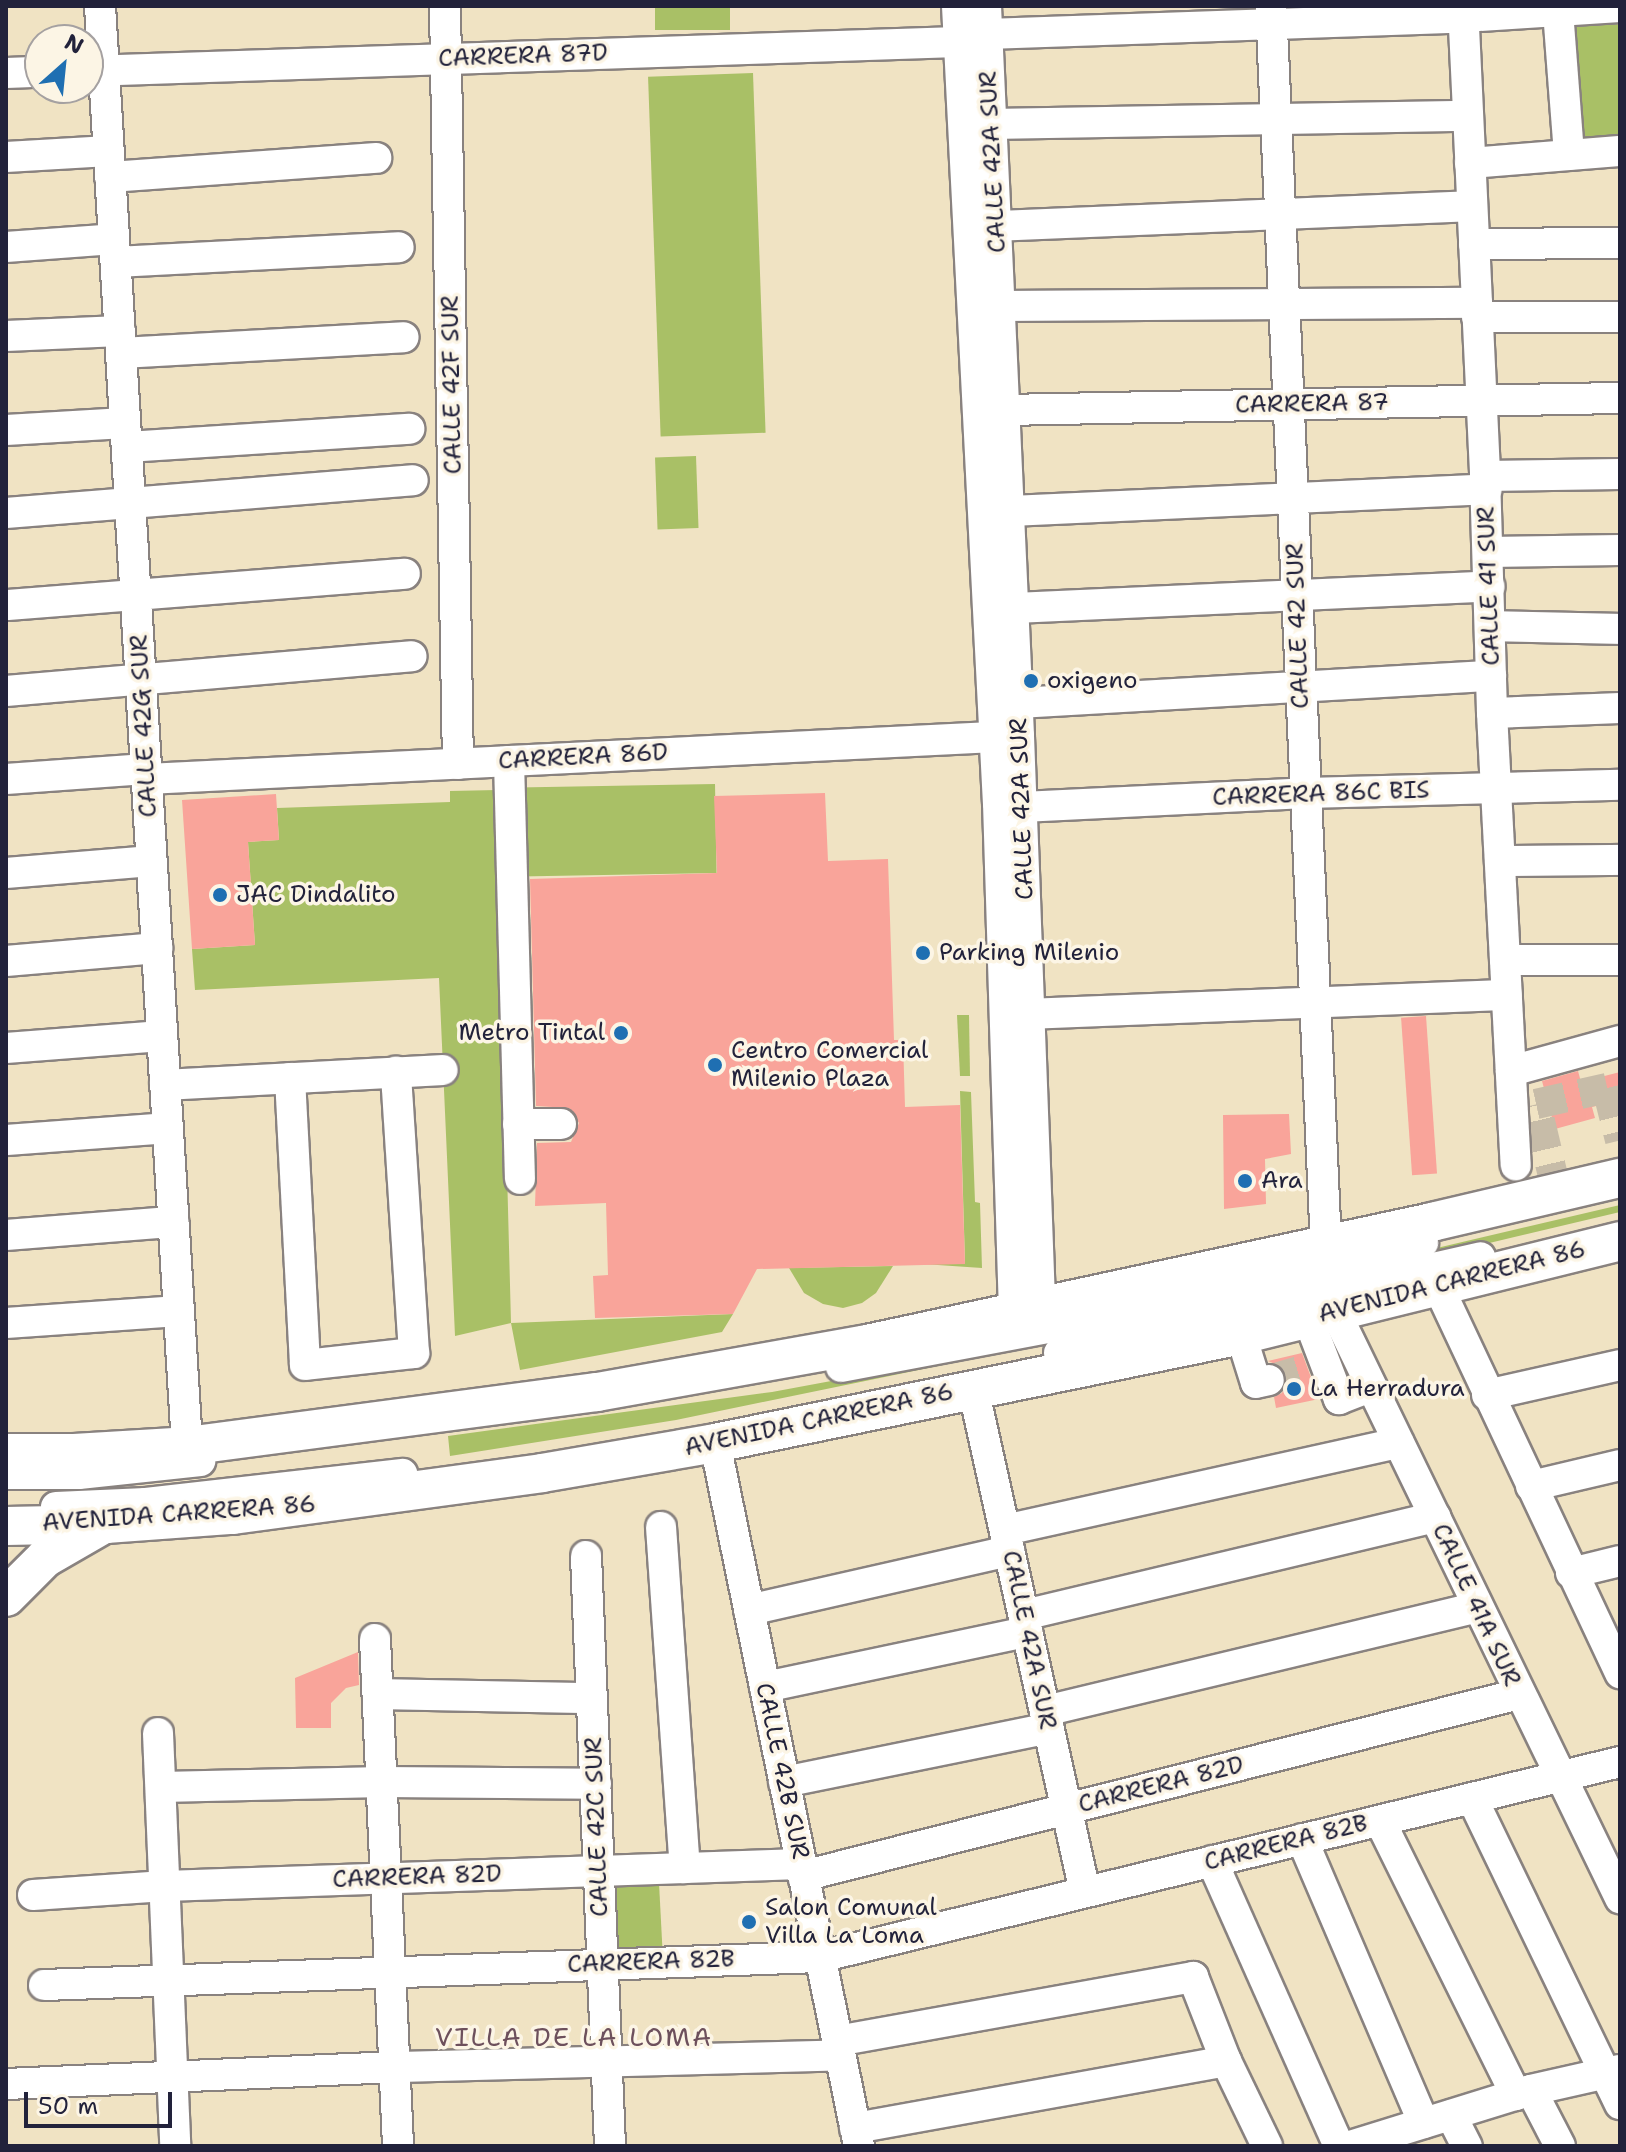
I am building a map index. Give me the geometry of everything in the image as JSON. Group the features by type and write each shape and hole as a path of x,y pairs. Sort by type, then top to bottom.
{"main road":[{"name":"AVENIDA CARRERA 86","path":"6,1526 106,1524 312,1505 542,1473 715,1443 973,1388 1038,1335 1326,1245 1620,1178"},
{"name":"AVENIDA CARRERA 86","path":"6,1453 74,1453 187,1446 474,1411 867,1344 1038,1335 1241,1335 1620,1241"},
{"path":"6,1597 45,1558 106,1524"}],"street":[{"name":"CALLE 42F SUR","path":"445,6 458,764"},
{"name":"CALLE 42A SUR","path":"957,6 1007,737 1038,1335"},
{"path":"986,20 1558,11 1620,7"},
{"path":"1558,11 1569,155"},
{"name":"CALLE 41 SUR","path":"1463,12 1486,483 1492,713 1516,1165"},
{"name":"CALLE 42 SUR","path":"1272,15 1326,1245"},
{"name":"CALLE 42A SUR","path":"986,20 1018,703 1007,737 1022,807 1038,1335"},
{"name":"CARRERA 87D","path":"104,70 958,42"},
{"name":"CALLE 42G SUR","path":"101,104 110,164 187,1446"},
{"path":"991,124 1468,116"},
{"path":"1470,163 1620,151"},
{"path":"6,157 110,164 376,158"},
{"path":"996,226 1472,206"},
{"path":"1474,244 1620,243"},
{"path":"6,247 115,251 399,247"},
{"path":"1000,306 1285,304 1620,317"},
{"path":"6,336 120,342 404,337"},
{"name":"CARRERA 87","path":"1004,410 1620,398"},
{"path":"6,430 126,435 409,429"},
{"path":"1009,511 1293,498 1620,474"},
{"path":"6,513 413,480"},
{"path":"1488,552 1620,550"},
{"path":"8,605 405,574"},
{"path":"1013,608 1489,586"},
{"path":"1490,626 1620,629"},
{"path":"6,691 411,656"},
{"path":"1018,703 1491,676"},
{"path":"1492,713 1620,708"},
{"name":"CARRERA 86D","path":"6,779 458,764 1007,737"},
{"path":"509,761 520,1179"},
{"name":"CARRERA 86C BIS","path":"1022,807 1306,793 1620,785"},
{"path":"1500,861 1620,860"},
{"path":"6,873 152,861"},
{"path":"6,961 157,948"},
{"path":"1505,960 1620,960"},
{"path":"1029,1014 1507,995"},
{"path":"6,1048 162,1036"},
{"path":"1511,1071 1620,1041"},
{"path":"165,1085 443,1070"},
{"path":"290,1078 305,1365 414,1353 396,1072"},
{"path":"518,1124 561,1124"},
{"path":"6,1140 168,1128"},
{"path":"6,1509 146,1503 567,1453 870,1396 1038,1335 1620,1196"},
{"path":"6,1235 173,1222"},
{"path":"6,1474 143,1469 477,1426 1038,1335 1620,1224"},
{"path":"1438,1286 1571,1573 1618,1665"},
{"path":"6,1323 179,1311"},
{"path":"1322,1315 1319,1365 1339,1399 1371,1387"},
{"name":"CALLE 41A SUR","path":"1322,1315 1371,1387 1620,1898"},
{"path":"1241,1335 1256,1383 1269,1380"},
{"path":"1487,1395 1620,1365"},
{"name":"CALLE 42A SUR","path":"973,1388 1085,1892"},
{"name":"CALLE 42B SUR","path":"715,1443 857,2137"},
{"path":"749,1610 1007,1540 1399,1443"},
{"path":"1531,1486 1620,1465"},
{"path":"765,1687 1435,1517"},
{"path":"661,1527 685,1868"},
{"name":"CALLE 42C SUR","path":"586,1556 610,2146"},
{"path":"1571,1573 1620,1561"},
{"path":"784,1782 1047,1720 1478,1607"},
{"path":"375,1639 398,2146"},
{"path":"378,1694 592,1698"},
{"name":"CARRERA 82D","path":"33,1895 165,1886 685,1868 802,1870 1067,1809 1519,1694"},
{"path":"158,1733 175,2146"},
{"name":"CARRERA 82B","path":"44,1985 168,1978 820,1957 1620,1762"},
{"path":"161,1787 383,1782 596,1784"},
{"path":"1472,1798 1611,2072 1620,2104"},
{"path":"1380,1821 1524,2093 1560,2146"},
{"path":"1302,1839 1438,2119 1467,2146"},
{"path":"1212,1861 1339,2146"},
{"path":"6,2084 607,2061 839,2048 1193,1977 1226,2061 1267,2146"},
{"path":"857,2137 1226,2061"},
{"path":"1368,2143 1524,2093 1611,2072"}],"green space":[{"path":"655,6 730,6 730,30 655,30"},
{"path":"1620,24 1620,141 1577,143 1570,27"},
{"path":"753,73 766,433 661,436 648,77"},
{"path":"696,456 699,528 658,529 655,457"},
{"path":"715,784 717,873 520,876 518,787"},
{"path":"497,790 511,1323 455,1336 439,978 195,990 192,949 255,945 248,842 279,840 277,808 450,802 450,791"},
{"path":"957,1015 969,1015 970,1076 960,1076"},
{"path":"960,1091 971,1092 975,1202 980,1203 982,1268 923,1264 965,1263"},
{"path":"1620,1205 1620,1212 1090,1338 1088,1330"},
{"path":"893,1266 876,1293 862,1303 843,1308 823,1304 804,1293 789,1268"},
{"path":"733,1314 722,1332 520,1370 511,1323"},
{"path":"971,1355 972,1359 676,1420 450,1456 448,1436 772,1392"},
{"path":"659,1883 663,1951 614,1953 610,1886"}],"building":[{"name":"Centro Comercial Milenio Plaza","path":"825,793 828,861 888,859 894,1040 903,1040 905,1107 960,1105 965,1264 757,1269 733,1314 595,1318 593,1276 608,1275 606,1203 535,1206 537,1143 571,1142 579,1123 569,1108 536,1106 530,879 717,873 714,796"},
{"name":"JAC Dindalito","path":"276,794 279,840 248,842 255,945 192,949 182,800"},
{"path":"1426,1016 1437,1174 1412,1175 1401,1018"},
{"path":"1578,1071 1581,1082 1620,1072 1620,1100 1592,1107 1595,1118 1555,1129 1542,1081"},
{"name":"Ara","path":"1289,1114 1291,1154 1265,1159 1266,1204 1224,1209 1223,1115"},
{"name":"La Herradura","path":"1302,1353 1319,1399 1276,1408 1274,1397 1282,1393 1287,1377 1282,1367 1268,1361"},
{"path":"358,1652 359,1685 346,1688 331,1703 331,1728 296,1728 295,1678"}],"tunnel":[{"path":"1557,1193 1536,1104 1607,1088 1620,1140"},
{"path":"1269,1380 1312,1367"}],"place":[{"name":"oxigeno","path":"1031,681"},
{"name":"JAC Dindalito","path":"220,895"},
{"name":"Parking Milenio","path":"923,953"},
{"name":"Metro Tintal","path":"621,1033"},
{"name":"Centro Comercial Milenio Plaza","path":"715,1065"},
{"name":"Ara","path":"1245,1181"},
{"name":"La Herradura","path":"1294,1389"},
{"name":"Salon Comunal Villa La Loma","path":"749,1922"}],"district":[{"name":"VILLA DE LA LOMA","path":"574,2037"}]}
